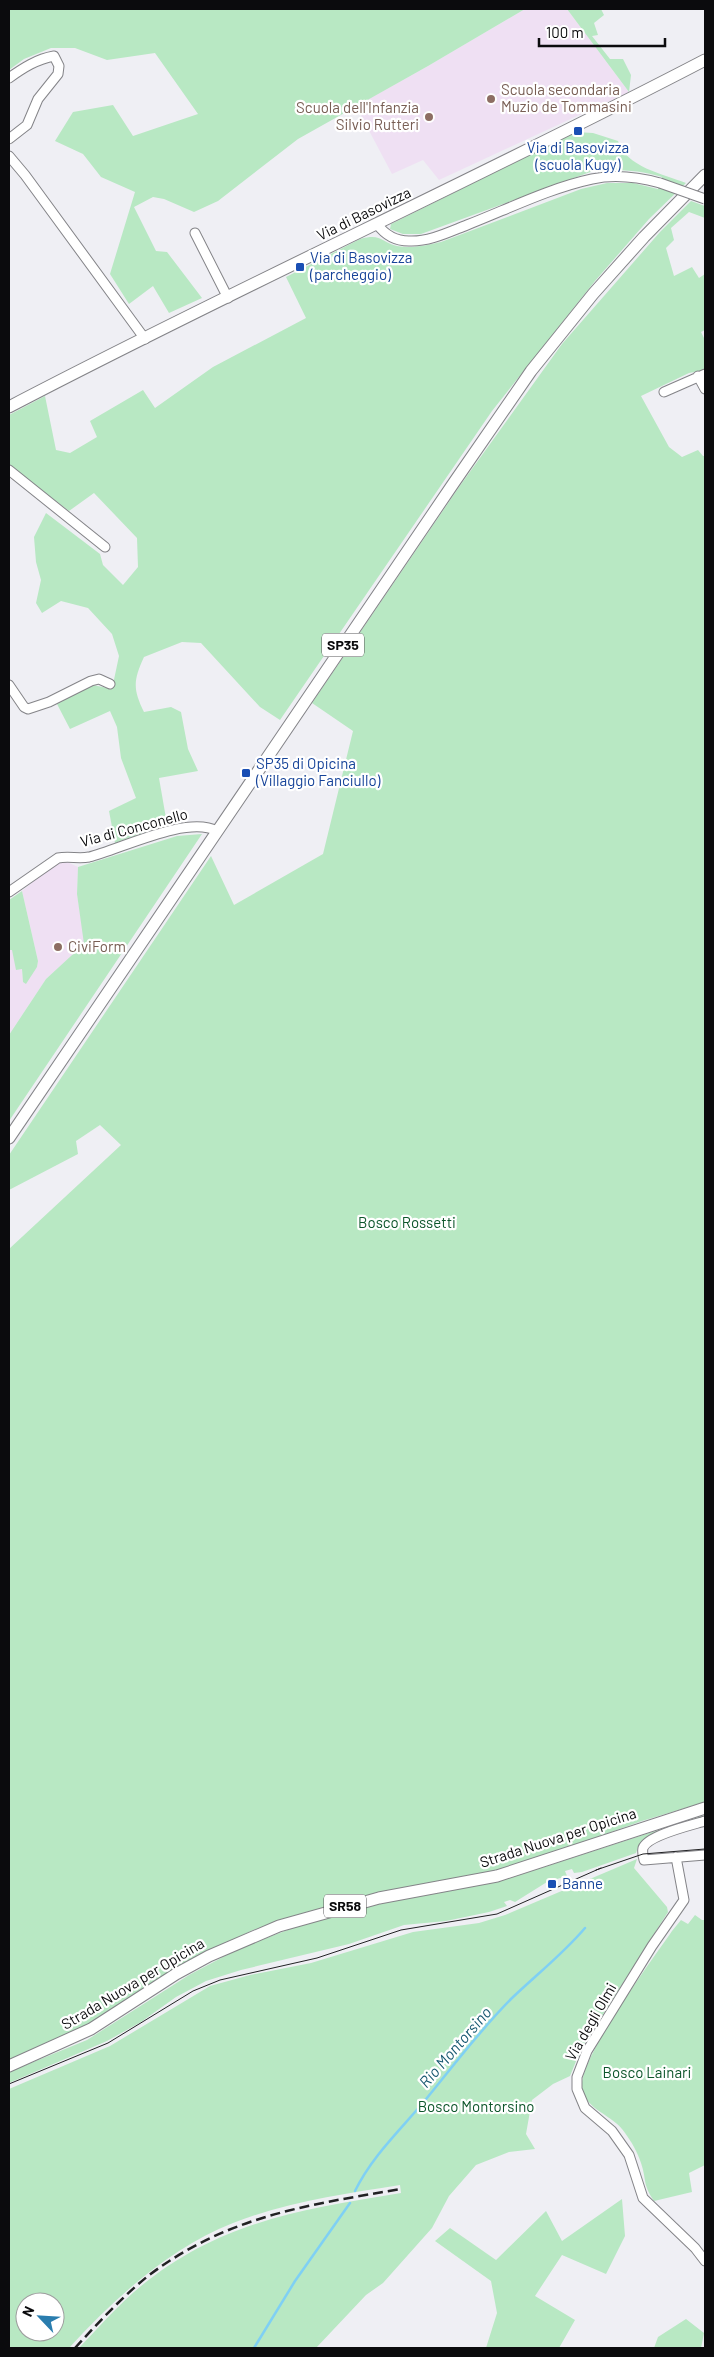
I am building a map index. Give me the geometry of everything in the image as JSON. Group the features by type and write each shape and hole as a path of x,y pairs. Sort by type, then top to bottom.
{"main road":[{"name":"Via di Basovizza","path":"9,407 376,224 583,124 705,60"},
{"name":"SP35","path":"9,1138 531,372 593,294 644,237 705,176"},
{"name":"Strada Nuova per Opicina","path":"9,2066 84,2033 176,1974 209,1956 279,1926 380,1898 510,1872 705,1808"}],"street":[{"path":"9,78 31,64 54,56 59,66 58,74 38,99 27,125 9,139"},
{"path":"9,156 145,339"},
{"path":"376,224 393,238 410,241 421,240 453,231 594,178 637,177 705,199"},
{"path":"195,233 228,298"},
{"path":"664,392 702,375 705,389"},
{"path":"9,470 105,548"},
{"path":"9,685 24,707 28,709 49,702 91,681 99,679 110,684"},
{"name":"Via di Conconello","path":"9,892 58,858 68,856 88,857 181,828 201,825 217,831"},
{"path":"705,1821 656,1838 643,1848 644,1860 705,1855"},
{"name":"Via degli Olmi","path":"676,1857 684,1900 652,1946 587,2052 577,2077 577,2089 585,2108 612,2131 629,2155 643,2198 695,2248 705,2261"}],"shaded area":[{"name":"Scuola secondaria Muzio de Tommasini","path":"525,9 567,9 629,92 439,180 423,160 392,174 356,106"},
{"name":"CiviForm","path":"65,861 78,867 77,894 85,944 46,979 9,1035 9,950 12,950 22,969 23,982 37,967 38,961 22,891 52,866"}],"green space":[{"path":"9,9 525,9 298,139 218,201 194,212 164,199 153,197 134,207 156,251 167,252 202,298 169,313 153,286 129,304 110,274 135,192 101,177 83,154 55,141 73,112 113,105 133,136 198,114 155,53 107,60 75,48 51,48 24,59 9,70"},
{"path":"567,9 601,9 604,15 594,23 598,35 592,36 610,59 623,59 631,75 629,92"},
{"path":"576,132 593,133 618,141 622,150 637,163 656,173 686,183 649,219 595,281 492,411 280,720 260,707 201,643 182,642 144,657 136,679 136,691 144,712 171,707 181,712 188,749 198,771 159,778 167,824 115,843 109,811 136,798 121,758 117,727 110,711 70,729 57,704 93,685 112,689 119,656 112,634 88,608 61,601 42,613 36,603 41,580 36,562 34,537 46,513 100,554 103,565 123,585 138,567 137,538 94,493 69,511 9,465 9,415 45,396 56,450 70,453 97,437 90,421 143,390 155,408 213,367 306,318 286,277 360,239 373,237 397,246 414,247 441,242 581,189 607,183 633,183 658,189 662,177 628,171 593,171 421,234 403,234 390,229 391,224"},
{"name":"Bosco Rossetti","path":"691,201 705,206 705,218 689,212 671,228 674,240 666,248 674,276 692,267 699,278 705,274 705,330 701,332 705,340 705,370 689,373 641,396 669,447 682,457 698,450 705,456 705,1802 642,1821 533,1860 489,1873 345,1901 253,1930 185,1963 108,2014 59,2039 9,2060 9,1249 121,1145 100,1125 76,1141 78,1154 9,1190 9,1155 211,856 234,905 323,854 353,731 312,703 459,487 562,344 660,232"},
{"path":"202,834 9,1121 9,1035 46,979 84,944 77,894 78,867 177,836"},
{"path":"22,891 38,961 37,967 26,984 23,982 22,969 16,970 12,950 9,950 9,900"},
{"path":"705,1815 688,1824 657,1833 647,1838 640,1844 636,1853 582,1872 574,1873 572,1869 565,1871 567,1876 547,1882 515,1902 510,1900 504,1902 507,1906 489,1912 446,1921 404,1925 349,1944 241,1970 206,1981 176,1997 141,2022 107,2041 9,2083 9,2072 87,2040 189,1975 240,1948 298,1926 364,1907 510,1878"},
{"name":"Bosco Montorsino","path":"637,1859 634,1868 667,1907 668,1912 581,2049 570,2076 553,2084 532,2100 526,2134 535,2149 509,2152 476,2165 449,2196 432,2228 383,2283 366,2295 316,2348 79,2348 141,2286 171,2264 202,2246 233,2232 297,2212 401,2193 400,2185 294,2204 233,2223 187,2246 144,2276 105,2311 69,2348 9,2348 9,2089 110,2046 210,1986 250,1975 311,1963 413,1932 479,1923 505,1915"},
{"name":"Bosco Lainari","path":"695,1915 705,1920 705,2165 689,2173 692,2192 654,2201 646,2186 640,2159 630,2140 614,2121 588,2102 584,2096 582,2088 584,2074 592,2055 618,2009 649,1963 681,1920 688,1924"},
{"path":"622,2199 625,2236 606,2274 562,2255 535,2296 575,2320 559,2348 486,2348 497,2313 491,2281 435,2241 450,2228 496,2260 546,2211 562,2241"},
{"path":"686,2319 704,2333 701,2348 654,2348 658,2337"}],"waterway":[{"name":"Rio Montorsino","path":"355,2191 377,2156 465,2050 511,1999 559,1956 585,1928"},
{"name":"Rio Montorsino","path":"254,2348 295,2281 350,2203"}],"tram line":[{"path":"596,1870 643,1854 705,1849"},
{"path":"9,2084 108,2043 193,1991 220,1980 317,1958 401,1930 497,1914 601,1868"}],"railway":[{"path":"75,2348 138,2284 178,2256 208,2239 238,2226 269,2216 333,2201 401,2189"}],"place":[{"name":"Scuola secondaria Muzio de Tommasini","path":"491,99"},
{"name":"Scuola dell'Infanzia Silvio Rutteri","path":"429,117"},
{"name":"Via di Basovizza (scuola Kugy)","path":"578,131"},
{"name":"Via di Basovizza (parcheggio)","path":"300,267"},
{"name":"SP35 di Opicina (Villaggio Fanciullo)","path":"246,773"},
{"name":"CiviForm","path":"58,947"},
{"name":"Banne","path":"552,1884"}]}
